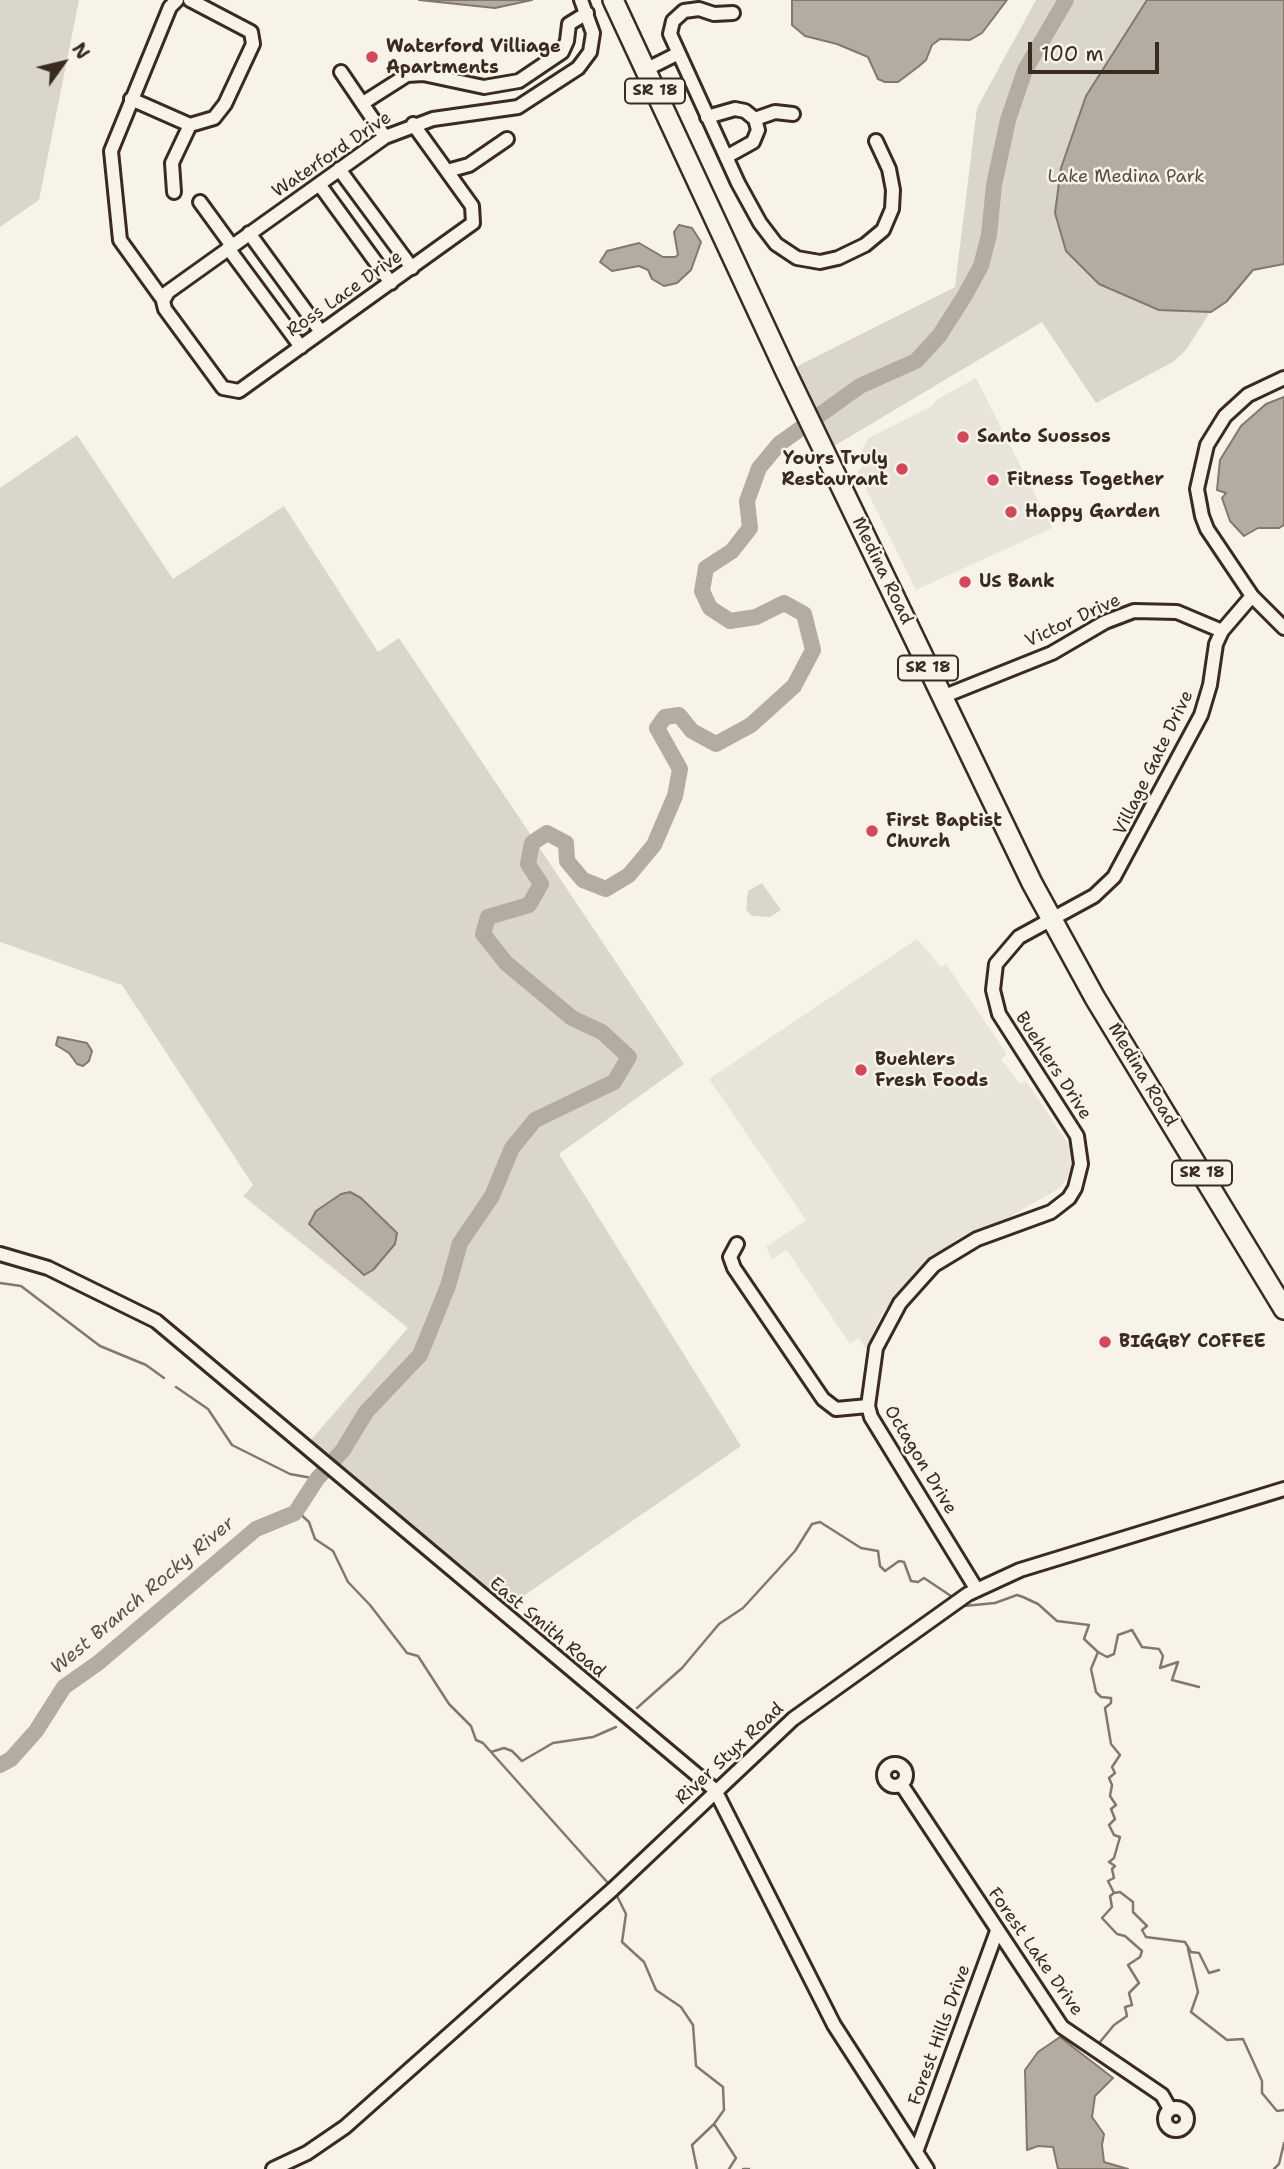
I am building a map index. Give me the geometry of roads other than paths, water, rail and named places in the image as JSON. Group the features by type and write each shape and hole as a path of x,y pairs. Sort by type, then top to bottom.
{"highway":[{"name":"Medina Road","path":"613,0 799,399 1051,918 1095,998 1284,1309"}],"street":[{"path":"168,291 161,297 120,240 111,151 170,7 177,0"},
{"path":"131,99 190,125 206,122 221,111 253,38 247,28 190,0"},
{"name":"Waterford Drive","path":"168,291 385,137 413,124 503,111 530,102 585,60 593,33 581,0"},
{"path":"733,13 714,14 691,9 677,15 670,34 677,54 745,195 776,244 797,258 820,262 838,258 865,244 883,230 891,209 893,190 889,169 876,141"},
{"path":"363,103 407,75 423,74 484,87 519,81 562,52 567,41 569,24 587,13"},
{"path":"645,70 677,54"},
{"path":"341,72 385,137"},
{"path":"707,117 735,109 745,111 755,119 758,130 753,142 726,157"},
{"path":"755,119 775,112 793,114"},
{"path":"413,124 447,171 469,165 507,138"},
{"path":"174,192 172,163 190,125"},
{"path":"340,169 412,268"},
{"name":"Ross Lace Drive","path":"168,291 163,301 165,309 221,386 228,391 239,390 469,227 475,218 472,206 447,171"},
{"path":"319,184 391,283"},
{"path":"201,202 301,347"},
{"path":"249,233 321,332"},
{"path":"1284,378 1248,395 1225,416 1207,444 1198,475 1202,516 1252,596 1284,628"},
{"name":"Village Gate Drive","path":"1051,918 1094,896 1121,867 1201,715 1210,685 1216,644 1222,631 1252,596"},
{"name":"Victor Drive","path":"942,697 1052,653 1105,622 1134,611 1177,612 1222,631"},
{"name":"Buehlers Drive","path":"868,1406 878,1343 889,1318 922,1276 949,1254 977,1239 1051,1212 1069,1198 1080,1177 1081,1152 1077,1136 999,1014 994,1001 996,964 1019,937 1051,918"},
{"name":"Octagon Drive","path":"737,1244 730,1257 734,1268 822,1399 836,1409 868,1406 879,1433 977,1590"},
{"name":"East Smith Road","path":"0,1254 48,1268 156,1321 715,1790 834,2025 928,2169"},
{"name":"River Styx Road","path":"273,2169 307,2152 345,2127 604,1898 715,1790 802,1713 900,1641 977,1590 1031,1566 1284,1489"},
{"name":"Forest Lake Drive","path":"901,1784 1062,2027 1162,2095 1170,2109"},
{"name":"Forest Hills Drive","path":"916,2152 997,1931"}],"waterway":[{"name":"West Branch Rocky River","path":"0,1765 11,1759 36,1731 64,1687 98,1663 256,1529 295,1513 317,1479 343,1450 366,1412 420,1355 448,1286 460,1243 492,1196 512,1148 535,1120 614,1082 629,1057 602,1032 572,1018 506,963 483,934 488,917 529,905 541,884 528,864 532,843 547,833 566,843 567,861 583,880 606,889 629,875 654,845 675,796 680,769 657,728 665,717 679,715 692,731 716,744 751,725 794,686 813,650 804,614 784,603 756,617 730,621 710,608 702,591 706,568 732,551 750,528 747,501 759,468 779,444 860,386 916,361 939,336 964,297 981,266 989,235 994,185 1008,120 1025,70 1066,0"},
{"path":"0,1283 21,1286 100,1346 146,1365 164,1378"},
{"path":"176,1387 208,1409 232,1445 290,1474 317,1479"},
{"path":"296,1510 309,1522 315,1539 333,1551 348,1582 370,1605 407,1653 418,1656 449,1704 471,1726 476,1740 491,1752 504,1748 512,1751 522,1761 553,1743 593,1737 616,1727"},
{"path":"637,1708 682,1668 719,1624 743,1608 795,1551 812,1524 820,1522 861,1548 878,1551 880,1566 885,1571 899,1561 904,1562 911,1581 918,1582 924,1578 951,1596"},
{"path":"964,1606 995,1603 1017,1595 1023,1597 1038,1604 1057,1621 1089,1625 1084,1639 1098,1652 1091,1669 1096,1692 1101,1697 1111,1698 1111,1703 1105,1708 1111,1744 1120,1755 1112,1767 1115,1773 1109,1778 1112,1785 1110,1796 1116,1805 1111,1809 1115,1819 1109,1825 1114,1835 1120,1837 1114,1858 1109,1862 1115,1866 1112,1869 1114,1878 1108,1881 1114,1893 1110,1896 1112,1907 1102,1918 1117,1934 1125,1936 1142,1951 1140,1957 1128,1965 1139,1983 1129,1993 1132,2005 1125,2007 1127,2016 1114,2025 1100,2042"},
{"path":"1098,1652 1107,1657 1114,1654 1118,1635 1132,1630 1142,1647 1159,1649 1163,1656 1160,1668 1178,1662 1172,1680 1199,1687"},
{"path":"491,1752 608,1883"},
{"path":"1114,1893 1120,1892 1133,1902 1133,1912 1147,1926 1142,1930 1146,1937 1185,1942 1191,1952 1199,1953 1209,1973 1219,1970"},
{"path":"617,1896 626,1914 622,1942 644,1962 656,1990 681,2007 693,2025 696,2066 723,2087 724,2110 714,2124 736,2158 729,2169"},
{"path":"1188,1949 1198,1992 1191,2012 1227,2040 1243,2039 1262,2081 1262,2093 1277,2111 1284,2110"},
{"path":"697,2169 692,2145 714,2124"},
{"path":"1274,2169 1279,2164 1284,2143"},
{"path":"743,2169 749,2169"}],"place":[{"name":"Waterford Villiage Apartments","path":"372,57"},
{"name":"Santo Suossos","path":"963,437"},
{"name":"Yours Truly Restaurant","path":"902,469"},
{"name":"Fitness Together","path":"993,480"},
{"name":"Happy Garden","path":"1011,512"},
{"name":"US Bank","path":"965,582"},
{"name":"First Baptist Church","path":"872,831"},
{"name":"Buehlers Fresh Foods","path":"861,1070"},
{"name":"BIGGBY COFFEE","path":"1105,1342"}],"park label":[{"name":"Lake Medina Park","path":"1126,177"}]}
